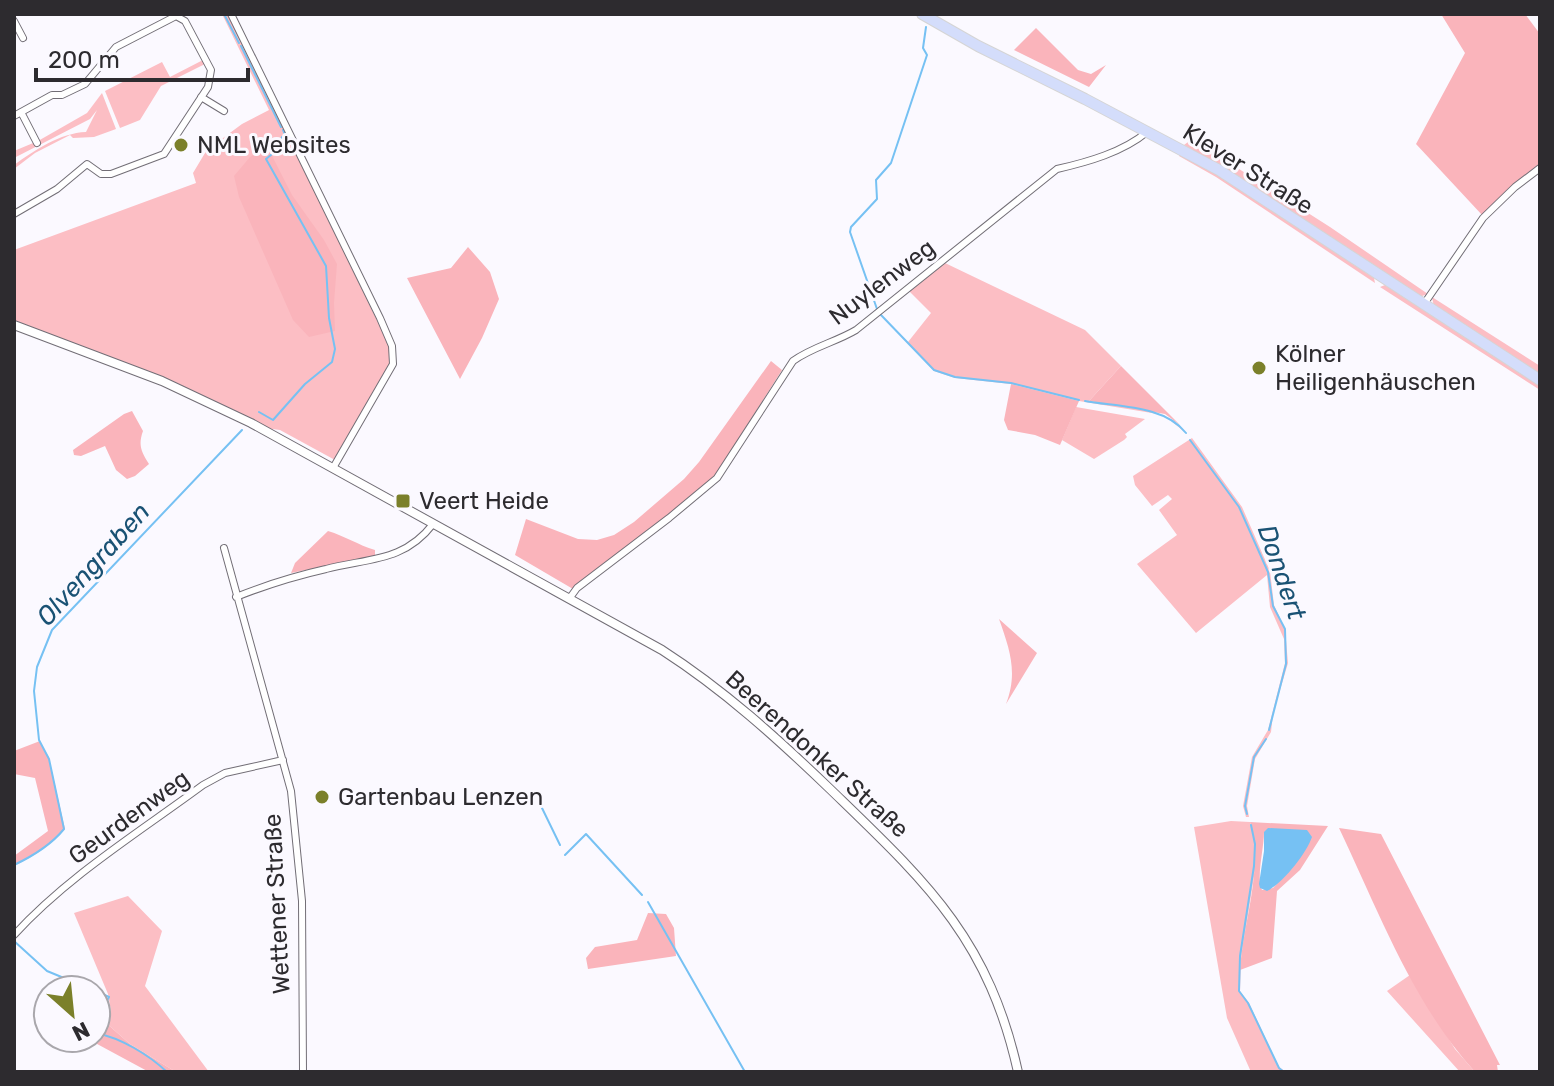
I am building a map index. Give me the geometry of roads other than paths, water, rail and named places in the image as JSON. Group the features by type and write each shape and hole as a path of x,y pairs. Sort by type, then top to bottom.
{"main road":[{"name":"Klever Straße","path":"922,14 1219,170 1540,380"}],"street":[{"path":"14,325 162,381 251,423 333,468 387,378 394,354 380,318 231,14"},
{"path":"14,214 57,189 87,164 101,174 111,174 164,154 211,81 211,70 185,21 176,16 116,47 85,84 62,95 52,95 17,114 37,143"},
{"path":"14,21 23,38"},
{"path":"201,97 224,111"},
{"name":"Nuylenweg","path":"569,599 595,573 717,478 793,361 856,330 1057,169 1089,162 1138,140 1147,132"},
{"path":"1423,306 1483,218 1540,168"},
{"name":"Beerendonker Straße","path":"333,468 692,670 724,692 764,727 931,889 969,944 993,989 1009,1032 1018,1072"},
{"path":"236,597 277,580 392,555 412,546 433,524"},
{"name":"Wettener Straße","path":"224,548 283,760 295,823 302,901 303,1072"},
{"name":"Geurdenweg","path":"14,935 69,883 203,785 225,773 283,760"}],"water":[{"path":"1268,828 1307,830 1312,837 1293,867 1267,891 1259,884 1264,832"}],"waterway":[{"name":"Olvengraben","path":"224,14 239,43"},
{"name":"Dondert","path":"877,309 850,232 877,199 876,180 891,163 927,55 923,48 926,27"},
{"name":"Olvengraben","path":"241,46 281,127"},
{"name":"Olvengraben","path":"259,412 273,420 305,384 332,362 335,349 329,318 326,266 266,159 277,150 285,135 283,130"},
{"name":"Dondert","path":"881,315 934,370 955,377 1011,383 1079,400"},
{"name":"Dondert","path":"1085,401 1153,412 1177,424 1186,433"},
{"name":"Olvengraben","path":"14,865 41,850 64,829 49,759 39,740 34,691 37,667 52,630 242,430"},
{"name":"Dondert","path":"1190,440 1239,507 1268,572 1273,606 1285,629 1286,664 1269,730"},
{"name":"Dondert","path":"1247,814 1245,806 1254,757 1266,739"},
{"path":"541,806 560,845"},
{"name":"Dondert","path":"1251,825 1255,844 1254,866 1240,956 1239,991 1248,1003 1279,1068 1284,1072"},
{"path":"565,855 586,834 642,895"},
{"path":"648,902 745,1072"},
{"path":"14,941 54,974"},
{"path":"112,1038 152,1059 167,1072"}],"place":[{"name":"NML Websites","path":"181,145"},
{"name":"Kölner Heiligenhäuschen","path":"1259,368"},
{"name":"Veert Heide","path":"403,501"},
{"name":"Gartenbau Lenzen","path":"322,797"}]}
